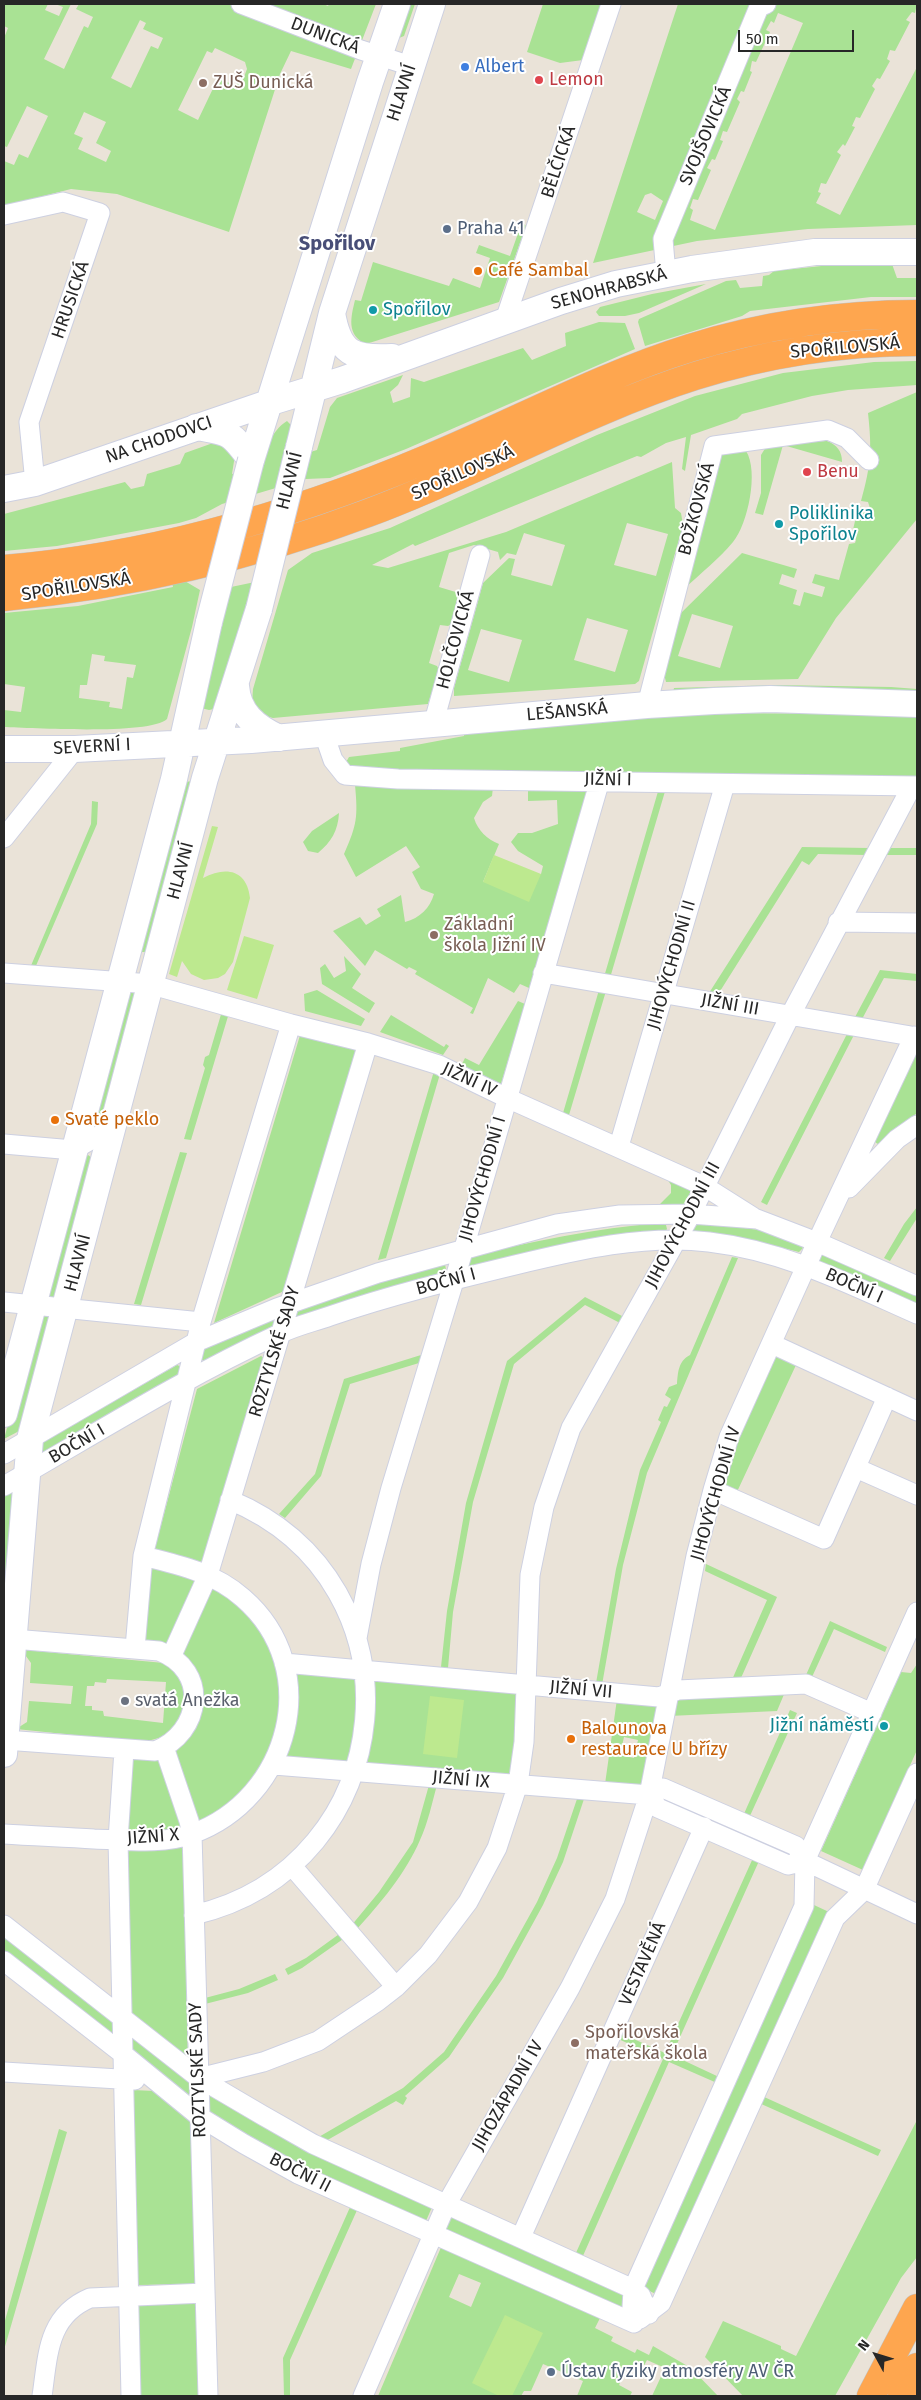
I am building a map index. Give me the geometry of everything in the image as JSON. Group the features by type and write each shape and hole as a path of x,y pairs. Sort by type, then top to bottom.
{"highway":[{"name":"SPOŘILOVSKÁ","path":"4,569 68,562 130,551 253,521 304,506 429,458 629,371 722,339 764,329 813,321 876,315 917,314"},
{"name":"SPOŘILOVSKÁ","path":"4,598 107,584 190,566 323,529 407,498 634,398 726,366 808,349 876,342 917,342"},
{"path":"871,2396 917,2308"},
{"path":"902,2396 917,2367"}],"street":[{"name":"DUNICKÁ","path":"241,4 380,57 411,66"},
{"name":"HLAVNÍ","path":"4,1414 73,1150 174,779 209,622 250,460 397,4"},
{"name":"HLAVNÍ","path":"4,1747 13,1638 9,1611 30,1439 114,1128 157,986 205,778 236,686 259,609 332,312 432,4"},
{"name":"BĚLČICKÁ","path":"505,320 611,4"},
{"name":"SVOJŠOVICKÁ","path":"666,274 663,239 759,7 766,4"},
{"name":"HRUSICKÁ","path":"4,215 62,202 100,214 29,422 35,483"},
{"name":"SENOHRABSKÁ","path":"313,387 342,380 505,320 616,284 666,274 815,252 917,252"},
{"path":"332,312 337,334 346,349 360,357 403,357"},
{"name":"NA CHODOVCI","path":"4,490 35,483 313,387"},
{"path":"195,427 224,431 238,442 250,460"},
{"name":"BOŽKOVSKÁ","path":"647,705 714,446 828,430 848,438 869,460"},
{"name":"HOLČOVICKÁ","path":"433,725 480,555"},
{"path":"236,686 237,696 247,717 261,730 279,738"},
{"name":"LEŠANSKÁ","path":"218,742 433,725 647,705 770,699 917,704"},
{"name":"JIŽNÍ I","path":"324,734 333,760 345,774 398,778 914,786"},
{"name":"SEVERNÍ I","path":"4,749 75,750 218,742"},
{"path":"4,838 75,750"},
{"name":"JIHOVÝCHODNÍ I","path":"357,1638 371,1564 391,1488 464,1248 600,780"},
{"name":"JIHOVÝCHODNÍ II","path":"620,1146 725,784"},
{"name":"JIHOVÝCHODNÍ III","path":"199,2078 264,2062 318,2041 396,1987 428,1955 468,1902 497,1848 518,1784 524,1742 530,1575 544,1507 571,1428 691,1214 838,922 914,786"},
{"path":"838,922 917,923"},
{"name":"JIŽNÍ IV","path":"4,973 157,986 291,1024 368,1043 439,1065 507,1098 620,1146 704,1186 757,1219"},
{"name":"JIŽNÍ III","path":"543,973 916,1036"},
{"path":"135,1648 143,1556 201,1322 291,1024"},
{"name":"JIHOVÝCHODNÍ IV","path":"649,1795 696,1556 729,1437 817,1242 916,1036"},
{"name":"ROZTYLSKÉ SADY","path":"171,1657 208,1575 368,1043"},
{"name":"JIHOVÝCHODNÍ IV","path":"833,1208 860,1174 897,1139 917,1124"},
{"path":"4,1144 73,1150 114,1128"},
{"name":"BOČNÍ I","path":"4,1454 196,1342 290,1303 378,1273 557,1224 620,1215 691,1214 757,1219 817,1242 917,1286"},
{"name":"BOČNÍ I","path":"4,1486 188,1380 280,1333 364,1304 559,1255 623,1244 676,1240 708,1241 763,1251 807,1265 917,1314"},
{"path":"4,1302 201,1322"},
{"path":"772,1344 917,1411"},
{"path":"713,1490 824,1539 887,1397"},
{"path":"856,1468 917,1496"},
{"path":"194,1915 229,1904 250,1894 292,1866 323,1833 338,1811 355,1772 365,1731 367,1699 364,1670 357,1638 344,1606 332,1584 304,1549 274,1524 230,1500"},
{"name":"JIŽNÍ X","path":"4,1834 155,1840 192,1834 219,1822 245,1802 260,1786 274,1765 283,1743 288,1719 289,1698 284,1663 270,1631 259,1615 228,1586 208,1575 143,1556"},
{"path":"642,2318 641,2296 633,2289 804,1906 805,1861 917,1612"},
{"path":"4,1747 145,1752 164,1747 183,1732 192,1713 194,1701 192,1686 187,1674 171,1657 159,1651 13,1638"},
{"name":"JIŽNÍ VII","path":"284,1663 659,1697 678,1690 806,1684 872,1714"},
{"name":"ROZTYLSKÉ SADY","path":"164,1747 190,1821 192,1834 208,2396"},
{"path":"124,1750 118,1840 132,2396"},
{"name":"JIŽNÍ IX","path":"274,1765 649,1795 663,1788 796,1846 805,1861 917,1914"},
{"path":"642,2318 661,2302 835,1918 864,1890 917,1773"},
{"name":"JIŽNÍ IX","path":"649,1795 658,1808 788,1865 805,1861"},
{"name":"JIHOZÁPADNÍ IV","path":"363,2396 446,2205 570,1988 615,1899 649,1795"},
{"name":"VESTAVĚNÁ","path":"520,2237 704,1827"},
{"path":"292,1866 396,1987"},
{"name":"BOČNÍ II","path":"4,1924 199,2078 314,2144 633,2289"},
{"name":"BOČNÍ II","path":"4,1961 200,2117 298,2174 433,2235 642,2318"},
{"path":"4,2072 154,2081"},
{"path":"42,2396 49,2348 54,2332 63,2316 76,2304 90,2298 205,2293"}],"green space":[{"path":"4,4 48,4 45,10 59,16 63,7 55,4 71,4 44,59 64,69 84,26 88,28 93,17 76,9 79,4 323,4 328,6 329,4 376,4 351,69 291,51 280,74 229,232 117,194 71,189 4,206 4,161 14,165 19,154 28,158 48,116 27,106 7,147 4,146 4,38 8,28 4,26","holes":["140,20 146,23 143,29 163,38 158,49 151,46 131,88 111,78","215,48 245,62 247,69 242,82 234,85 218,78 198,120 178,110 207,51 212,53","84,112 106,122 96,143 111,151 106,162 78,149 83,138 74,134"]},
{"path":"404,4 415,4 404,36 399,38 396,37"},
{"path":"543,4 602,4 583,60 560,63 527,52"},
{"path":"678,4 917,4 915,13 912,12 906,20 910,22 895,51 890,50 887,59 890,61 880,79 877,78 872,86 875,89 860,118 856,117 852,126 855,127 845,146 843,144 837,152 841,155 826,184 821,183 818,192 821,193 816,203 840,215 917,67 917,225 808,229 697,241 593,263","holes":["778,13 803,23 715,230 690,220 693,210 690,208 693,199 698,200 711,170 707,168 712,159 715,160 723,141 720,140 723,131 727,132 740,102 737,99 741,91 744,92 752,72 750,71 752,61 756,62 770,32 766,30 771,21 774,23","651,193 663,201 655,220 637,212 645,195"]},
{"path":"522,222 526,226 499,302 366,344 355,336 351,319 355,300 361,301 373,262 449,286 453,278 480,288 490,258 476,253 479,245 510,256"},
{"path":"892,264 897,278 917,278 917,297 871,297 750,311 742,316 645,346 638,322 639,319 726,281 736,280 740,288 762,286 763,276 769,275 774,271 831,265"},
{"path":"706,284 639,313 625,316 599,316 596,312 600,307 652,294"},
{"path":"599,322 625,323 635,349 406,449 330,478 306,479 222,504 196,518 179,523 57,546 4,551 4,514 125,482 131,489 144,486 147,474 180,464 185,453 213,443 218,443 235,455 232,474 263,465 273,435 287,421 292,426 287,459 317,450 330,407 337,398 403,375 398,385 390,392 393,403 410,397 411,378 424,382 523,348 532,360 566,346 565,333"},
{"path":"917,361 917,385 848,390 812,396 742,414 737,419 691,435 685,471 682,469 686,437 666,443 641,457 637,456 415,546 413,544 372,565 388,568 506,532 672,462 675,508 681,513 683,525 639,681 635,684 454,696 454,688 483,583 509,558 515,559 511,575 552,586 565,545 524,533 516,555 507,553 500,560 498,552 474,545 449,553 439,587 459,593 452,624 448,626 440,625 429,663 437,666 439,670 428,704 273,718 265,716 252,702 253,689 288,570 312,553 390,528 597,435 695,396 783,373 874,362","holes":["627,523 668,534 656,576 614,565","587,618 628,630 615,672 574,660","481,629 522,640 509,682 468,670"]},
{"path":"917,392 917,519 836,618 798,679 666,682 664,674 681,613 742,553 797,569 794,578 782,574 779,584 797,590 793,604 800,606 804,592 822,597 825,587 812,583 815,574 839,580 849,544 855,543 856,540 851,538 856,517 862,519 863,516 858,511 860,506 866,511 870,508 868,502 861,501 870,457 868,413","holes":["692,614 733,626 720,668 678,656"]},
{"path":"827,441 834,444 838,449 842,462 783,445 763,515 755,513 761,493 761,455 766,447 773,444"},
{"path":"746,451 752,471 752,484 743,523 728,548 685,588 718,460 724,452"},
{"path":"183,580 200,590 167,719 157,724 116,729 4,727 4,710 21,712 25,687 4,684 4,613 78,606 173,587 172,582","holes":["92,654 105,656 104,661 136,665 133,678 127,677 122,709 109,707 110,702 79,698 80,685 87,685"]},
{"path":"255,582 219,708 209,710 201,708 231,587"},
{"path":"778,685 891,687 917,689 917,693 673,692 674,688"},
{"path":"694,713 884,714 917,717 917,777 355,770 345,764 349,757 400,751 400,748 464,736 464,733"},
{"path":"195,781 151,952 141,952 183,782"},
{"path":"355,785 493,787 492,796 483,802 474,818 483,834 499,844 483,882 541,874 543,866 518,851 511,842 518,833 532,833 558,824 557,800 528,801 528,787 590,788 529,988 520,984 514,993 488,978 473,1014 470,1013 473,1008 415,974 417,971 409,967 407,969 375,950 365,966 333,931 360,917 366,925 381,916 377,909 401,895 405,922 424,912 434,894 421,889 412,872 420,867 406,846 356,877 344,854 356,821"},
{"path":"659,788 666,788 610,978 604,977"},
{"path":"92,801 98,802 97,824 35,968 30,968 91,824"},
{"path":"339,813 335,831 327,845 318,853 308,851 303,842 312,831"},
{"path":"212,826 218,827 203,878 219,872 227,871 234,873 244,881 250,898 233,962 225,974 218,978 204,980 191,974 182,961 177,977 169,974"},
{"path":"802,847 869,848 866,855 818,854 809,865 802,861 717,996 709,993"},
{"path":"890,848 917,848 917,855 886,855"},
{"path":"494,855 541,874 529,902 483,882"},
{"path":"244,936 274,945 257,999 227,990"},
{"path":"344,956 361,974 352,988 375,1003 369,1013 322,984 320,968 325,964 334,978 346,971"},
{"path":"880,970 917,974 917,981 884,978 861,1021 854,1019"},
{"path":"125,989 140,991 106,1120 96,1120 92,1116"},
{"path":"317,990 365,1019 361,1026 305,1011 304,994"},
{"path":"599,990 606,991 569,1115 563,1113"},
{"path":"518,1001 525,1004 501,1084 461,1066 465,1058 479,1065"},
{"path":"222,1011 229,1013 191,1140 184,1139 205,1068 203,1065 205,1057 209,1055"},
{"path":"391,1015 444,1047 446,1044 449,1046 443,1055 380,1032"},
{"path":"301,1032 358,1048 284,1291 214,1323"},
{"path":"848,1032 855,1033 767,1205 761,1202"},
{"path":"917,1042 917,1113 878,1144 872,1140"},
{"path":"434,1071 440,1074 386,1258 378,1260"},
{"path":"180,1152 187,1153 141,1305 134,1304"},
{"path":"88,1155 95,1160 58,1300 44,1297 80,1158"},
{"path":"666,1177 691,1191 683,1205 660,1204 671,1193 671,1185"},
{"path":"917,1207 917,1218 890,1261 884,1258 904,1224"},
{"path":"662,1223 666,1225 667,1229 664,1234 466,1267 466,1257 490,1251 588,1232"},
{"path":"711,1224 760,1230 799,1241 803,1248 799,1252 747,1241 693,1236 690,1225"},
{"path":"822,1254 917,1295 917,1307 819,1262"},
{"path":"732,1257 738,1258 647,1473 623,1565 602,1685 596,1683 616,1569 640,1470 661,1422 658,1420 664,1406 667,1407 671,1399 665,1395 669,1387 677,1384 681,1364 690,1355"},
{"path":"445,1264 445,1273 295,1319 299,1307 370,1283"},
{"path":"585,1297 624,1317 620,1323 585,1305 514,1364 473,1502 453,1612 448,1668 441,1667 447,1611 466,1503 507,1361"},
{"path":"50,1312 21,1430 4,1439 38,1313"},
{"path":"271,1317 276,1319 276,1328 204,1361 199,1358 201,1351"},
{"path":"775,1354 796,1365 736,1494 722,1485 743,1427"},
{"path":"421,1355 419,1363 350,1384 321,1476 285,1518 279,1514 315,1474 344,1379"},
{"path":"261,1356 264,1358 203,1562 154,1552 197,1389"},
{"path":"177,1365 182,1367 180,1377 41,1455 43,1442"},
{"path":"15,1491 4,1605 4,1497"},
{"path":"706,1564 777,1597 741,1678 806,1675 830,1621 887,1647 885,1652 834,1629 812,1677 731,1682 767,1600 705,1571"},
{"path":"150,1567 200,1576 170,1645 145,1643 143,1639"},
{"path":"216,1586 261,1627 277,1658 281,1722 252,1785 204,1822 196,1819 174,1751 194,1731 201,1711 180,1654 211,1587"},
{"path":"25,1650 164,1663 172,1669 182,1686 186,1706 184,1716 171,1732 153,1740 142,1742 16,1729 27,1722 29,1701 71,1704 73,1686 30,1683 31,1663 23,1652","holes":["107,1679 166,1682 163,1723 104,1716 103,1711 92,1710 92,1706 85,1706 87,1686 94,1686 95,1682 106,1683"]},
{"path":"917,1664 917,1750 863,1870 821,1851 901,1672 911,1673"},
{"path":"296,1670 355,1672 361,1700 348,1765 289,1760 284,1755 296,1684"},
{"path":"375,1677 521,1692 513,1775 368,1763 366,1758 373,1718"},
{"path":"785,1692 777,1711 669,1716 673,1700"},
{"path":"430,1696 464,1700 457,1758 423,1754"},
{"path":"617,1699 659,1705 642,1787 605,1784","holes":["624,1737 638,1740 634,1758 620,1755"]},
{"path":"790,1710 797,1713 749,1818 743,1816"},
{"path":"159,1755 185,1825 178,1831 127,1834 132,1756"},
{"path":"429,1785 437,1785 430,1813 414,1852 392,1888 355,1931 351,1926 379,1892 413,1842"},
{"path":"578,1796 585,1796 563,1862 543,1905 503,1978 449,2057 405,2096 407,2098 403,2105 396,2101 324,2142 317,2138 403,2088 444,2052 496,1976 537,1902 557,1858"},
{"path":"661,1797 793,1852 792,1858 661,1803"},
{"path":"181,1846 183,1848 188,2058 130,2015 128,1852 129,1850 158,1850"},
{"path":"753,1858 759,1861 672,2055 719,2077 717,2083 669,2062 582,2258 575,2255 663,2059 616,2038 618,2032 665,2053"},
{"path":"814,1905 829,1912 658,2295 641,2287 808,1907"},
{"path":"4,1930 116,2016 116,2036 111,2038 4,1956"},
{"path":"342,1932 346,1937 302,1968 288,1975 285,1969 306,1958"},
{"path":"275,1974 278,1980 248,1993 205,2004 205,1998 239,1989"},
{"path":"131,2032 193,2078 193,2097 185,2098 132,2056"},
{"path":"132,2090 155,2091 191,2119 196,2284 137,2285"},
{"path":"213,2093 432,2207 426,2221 423,2222 302,2170 209,2118 208,2095"},
{"path":"762,2096 881,2150 878,2156 759,2103"},
{"path":"917,2120 917,2257 901,2278 835,2396 743,2396 705,2357 723,2321 781,2346 781,2349 796,2356"},
{"path":"59,2129 67,2132 4,2350 4,2324"},
{"path":"351,2205 358,2208 290,2360 290,2396 284,2396 283,2358"},
{"path":"449,2213 628,2297 621,2312 443,2234"},
{"path":"442,2245 600,2318 595,2328 613,2337 611,2341 635,2353 637,2349 649,2355 653,2346 691,2368 718,2396 652,2396 665,2368 647,2360 640,2373 627,2368 619,2385 632,2392 630,2396 577,2396 583,2381 543,2364 531,2391 524,2391 521,2396 378,2396","holes":["459,2274 481,2283 471,2307 449,2297"]},
{"path":"194,2302 197,2304 199,2396 141,2396 138,2304"},
{"path":"505,2315 543,2333 512,2396 499,2396 472,2383"}],"place":[{"name":"Albert","path":"465,67"},
{"name":"Lemon","path":"539,80"},
{"name":"ZUŠ Dunická","path":"203,83"},
{"name":"Praha 41","path":"447,229"},
{"name":"Café Sambal","path":"478,271"},
{"name":"Spořilov","path":"373,310"},
{"name":"Benu","path":"807,472"},
{"name":"Poliklinika Spořilov","path":"779,524"},
{"name":"Základní škola Jižní IV","path":"434,935"},
{"name":"Svaté peklo","path":"55,1120"},
{"name":"svatá Anežka","path":"125,1701"},
{"name":"Jižní náměstí","path":"884,1726"},
{"name":"Balounova restaurace U břízy","path":"571,1739"},
{"name":"Spořilovská mateřská škola","path":"575,2043"},
{"name":"Ústav fyziky atmosféry AV ČR","path":"551,2372"}],"district":[{"name":"Spořilov","path":"337,244"}]}
